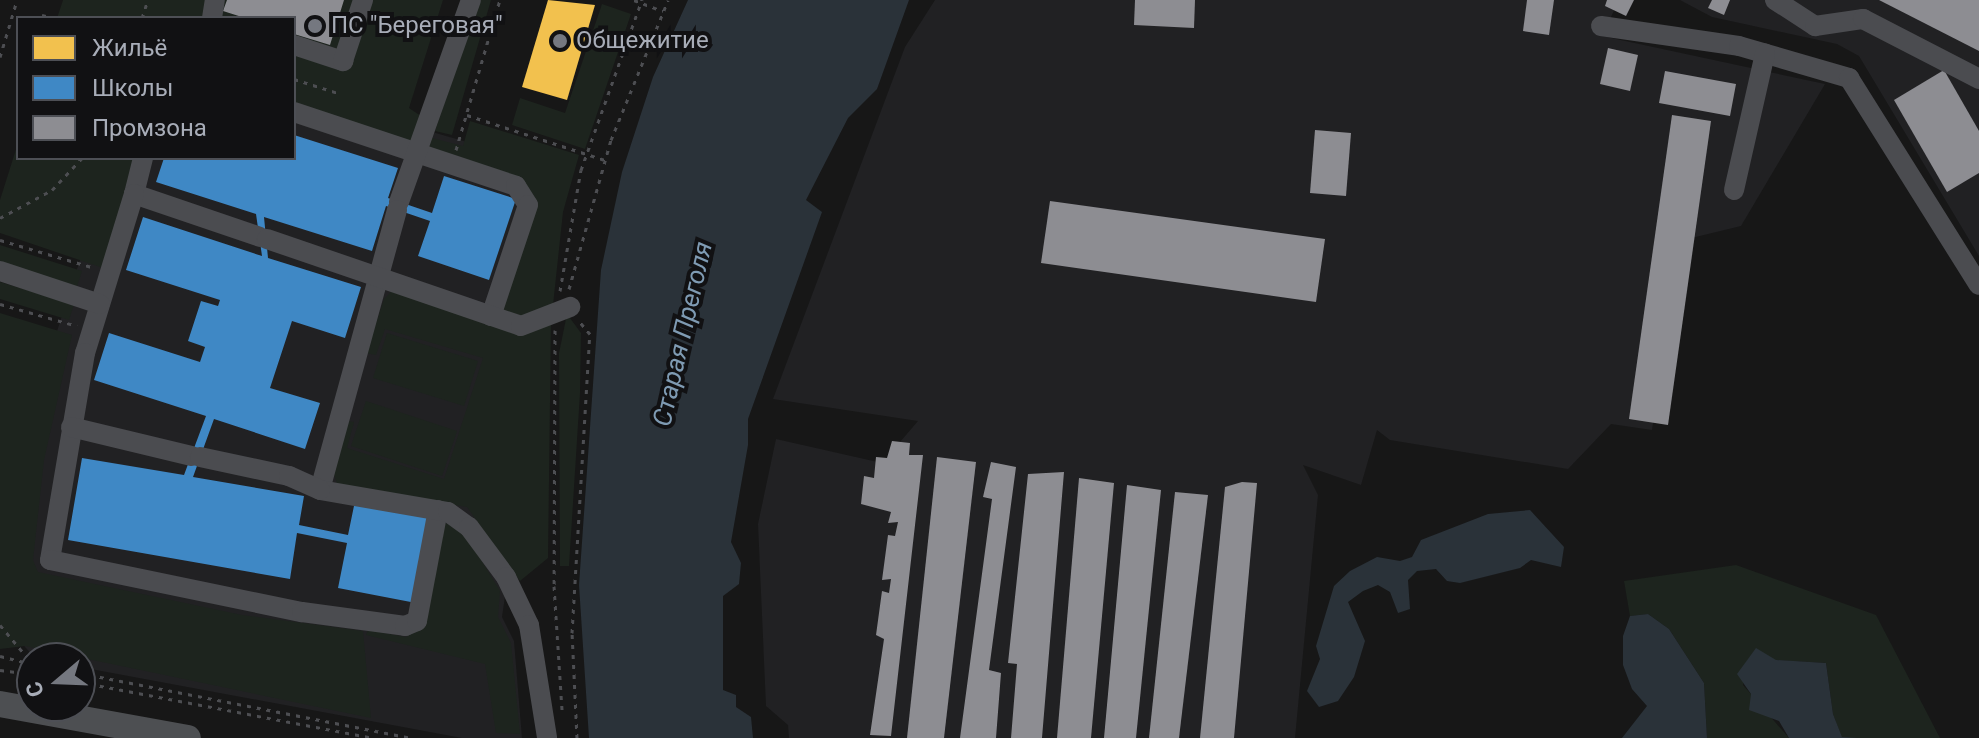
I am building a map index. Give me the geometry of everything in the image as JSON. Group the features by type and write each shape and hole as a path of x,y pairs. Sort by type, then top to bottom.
{"main road":[{"path":"0,704 188,738"}],"street":[{"path":"296,46 343,61 363,0"},
{"path":"320,490 398,206 471,0"},
{"path":"1775,0 1815,26 1863,19 1979,79"},
{"path":"1601,26 1765,53 1849,78 1870,103 1979,285"},
{"path":"1734,190 1765,53"},
{"path":"296,113 516,186 528,205 491,316"},
{"path":"142,160 92,331 71,427 50,560 302,612 405,626 417,621 438,510"},
{"path":"134,194 376,280 521,326 564,310"},
{"path":"0,271 100,304"},
{"path":"71,427 289,476 320,490 438,510 469,527 506,577 533,639 547,738"}],"path":[{"path":"0,57 17,0"},
{"path":"451,165 500,0"},
{"path":"634,0 663,11"},
{"path":"563,723 554,586 553,347 569,287 577,273 586,220 605,160 668,0"},
{"path":"564,310 568,228 587,153 642,1"},
{"path":"42,15 46,16"},
{"path":"296,80 341,94"},
{"path":"466,115 605,160"},
{"path":"0,218 52,190 80,160"},
{"path":"0,240 110,273"},
{"path":"0,304 92,331"},
{"path":"564,310 590,334 572,633 577,738"},
{"path":"1,629 16,646"},
{"path":"96,676 412,738"},
{"path":"96,685 374,738"}],"shaded area":[{"path":"63,0 443,0 409,108 424,118 411,146 296,106 296,16 58,16"},
{"path":"479,0 491,0 452,135 435,131"},
{"path":"935,0 1619,0 1602,36 1825,84 1741,226 1679,241 1652,430 1611,424 1568,469 1390,440 1377,430 1361,485 1303,465 1318,495 1295,738 789,738 788,725 766,706 758,524 776,439 882,463 918,421 773,399 905,47"},
{"path":"1680,0 1979,0 1979,256 1859,56 1837,44 1712,17"},
{"path":"602,4 631,14 585,149 512,125 520,98 565,113"},
{"path":"296,93 567,171 502,617 514,641 522,738 462,738 96,670 96,642 20,642 6,626 50,353 112,160 296,160"},
{"path":"470,121 579,155 563,212 553,305 520,321 501,311 533,205 424,151 428,137 463,146"},
{"path":"16,149 16,160 138,160 103,268 0,233 0,200"},
{"path":"0,245 82,271 76,289 0,264"},
{"path":"0,282 74,304 69,320 0,299"},
{"path":"392,291 551,322 548,558 520,581 467,507 338,486 333,472 347,421 354,422 347,448 444,479 483,358 385,329 376,355 366,353 384,299"},
{"path":"0,313 72,335 44,460 33,560 38,572 242,615 363,631 371,718 96,661 96,642 16,642 16,647 0,649"},
{"path":"567,314 581,333 580,393 569,566 560,566 559,353"},
{"path":"387,333 478,361 464,406 373,378"},
{"path":"366,401 457,431 442,476 351,446"},
{"path":"444,523 462,528 500,591 498,617 511,643 520,734 496,733 485,664 366,635 368,630 406,637 422,629"},
{"path":"1736,565 1876,615 1940,738 1842,738 1833,714 1826,663 1775,660 1756,649 1747,661 1743,685 1789,738 1707,738 1704,683 1669,629 1648,614 1630,616 1624,581"}],"water":[{"name":"Старая Преголя","path":"688,0 909,0 877,89 848,118 806,200 822,212 748,419 748,445 731,542 741,563 739,584 723,596 723,690 736,695 736,707 751,717 753,738 589,738 579,585 601,270 622,172 653,77"},
{"path":"1530,510 1564,547 1561,567 1531,560 1520,568 1460,583 1447,581 1436,569 1417,571 1408,580 1410,609 1398,613 1390,592 1378,585 1363,591 1348,602 1365,641 1354,677 1338,701 1319,707 1307,691 1320,659 1316,646 1334,586 1350,571 1377,557 1400,561 1412,557 1421,540 1488,514"},
{"path":"1648,614 1669,629 1704,683 1707,738 1622,738 1647,706 1632,689 1623,665 1623,636 1630,616"},
{"path":"1756,648 1776,660 1826,663 1833,714 1842,737 1857,738 1789,738 1779,721 1749,710 1751,694 1737,674"}],"building: Жильё":[{"name":"Общежитие","path":"548,0 595,5 567,100 522,87"}],"building: Школы":[{"path":"296,136 398,168 388,198 432,213 444,176 516,199 489,280 418,256 430,221 386,206 372,251 264,217 268,258 361,287 345,338 292,321 270,388 320,403 305,449 214,419 193,477 304,496 299,525 348,535 355,501 433,517 416,603 338,588 347,543 297,533 290,579 68,540 82,458 184,475 206,416 94,380 109,333 200,362 205,347 188,341 201,301 218,306 220,300 126,270 143,217 262,256 256,214 156,182 163,160 296,160"}],"building: Промзона":[{"name":"ПС \"Береговая\"","path":"227,0 344,0 330,45 296,35 296,16 239,16 223,11"},
{"path":"1135,0 1195,0 1194,28 1134,25"},
{"path":"1527,0 1554,0 1549,35 1523,31"},
{"path":"1607,0 1634,0 1626,16 1605,6"},
{"path":"1712,0 1730,0 1724,15 1708,8"},
{"path":"1879,0 1979,0 1979,51"},
{"path":"1608,48 1638,55 1630,91 1600,84"},
{"path":"1944,70 1979,131 1979,173 1947,192 1894,100"},
{"path":"1665,71 1736,84 1730,116 1659,103"},
{"path":"1672,115 1711,121 1668,425 1629,419"},
{"path":"1315,130 1351,133 1346,196 1310,193"},
{"path":"1050,201 1325,239 1316,302 1041,263"},
{"path":"892,441 910,443 909,455 923,455 891,736 870,735 884,639 876,635 882,591 889,593 891,579 882,580 888,535 895,536 898,522 888,523 891,512 861,504 864,476 874,478 876,457 887,458"},
{"path":"937,457 976,462 944,738 907,738"},
{"path":"991,462 1016,467 989,670 1001,673 996,738 960,738 992,499 983,497"},
{"path":"1064,472 1042,738 1011,738 1017,664 1008,663 1028,474"},
{"path":"1079,478 1114,483 1091,738 1057,738"},
{"path":"1242,482 1257,483 1234,738 1200,738 1225,487"},
{"path":"1127,485 1161,490 1136,738 1104,738"},
{"path":"1175,492 1208,495 1179,738 1149,738"}],"place":[{"name":"ПС \"Береговая\"","path":"315,26"},
{"name":"Общежитие","path":"560,41"}]}
